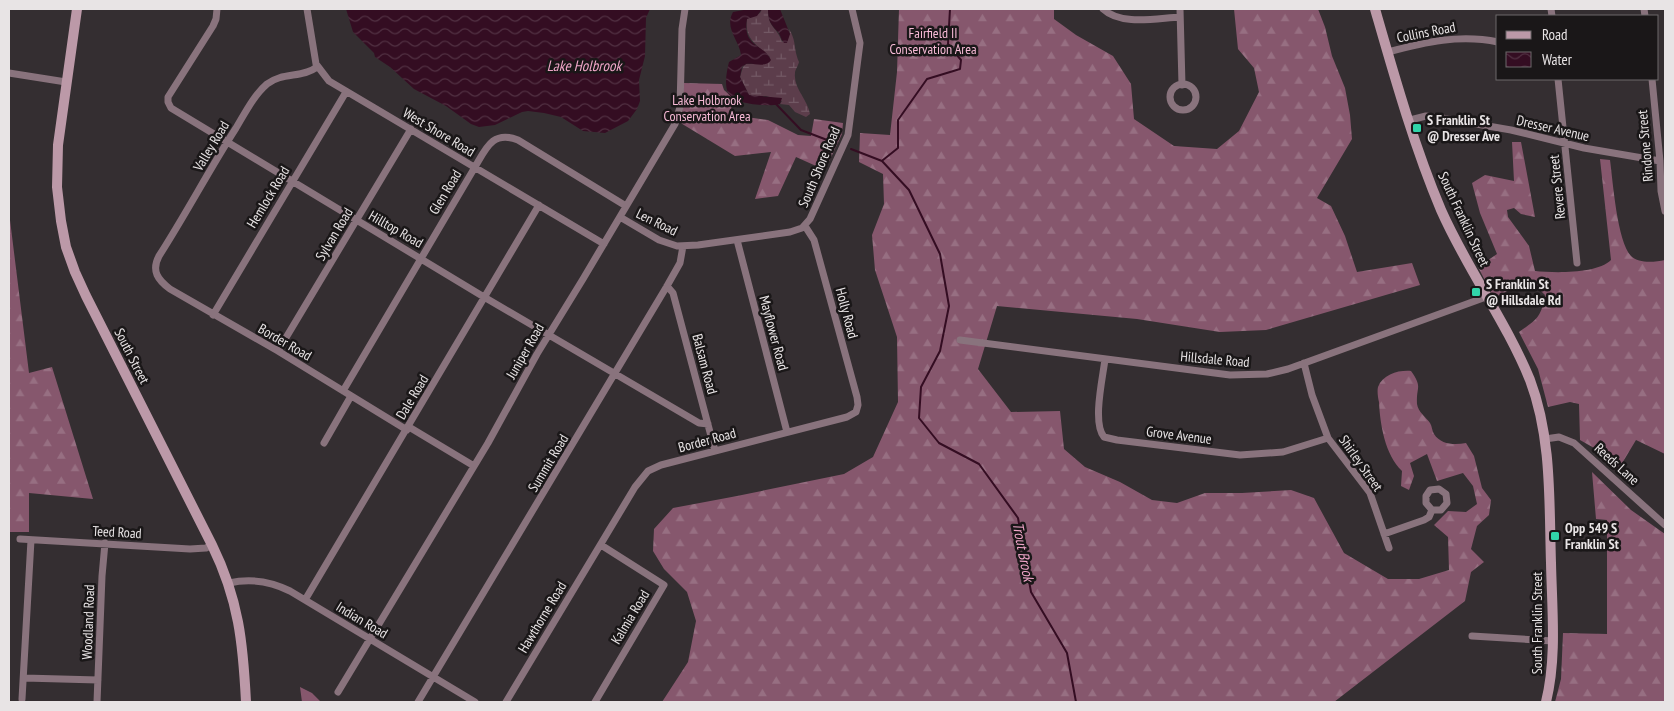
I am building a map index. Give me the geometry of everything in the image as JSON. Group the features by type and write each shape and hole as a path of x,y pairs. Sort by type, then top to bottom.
{"main road":[{"name":"South Street","path":"77,9 58,146 57,179 60,221 69,255 86,296 212,545 229,583 241,637 246,702"},
{"name":"South Franklin Street","path":"1375,9 1410,120 1441,208 1460,249 1516,349 1530,381 1539,410 1545,439 1548,471 1553,641 1551,675 1546,702"}],"street":[{"name":"Hilltop Road","path":"217,9 213,26 170,93 168,102 173,110 484,298 699,423 708,424"},
{"path":"307,9 317,67"},
{"name":"Juniper Road","path":"338,692 474,466 548,335 679,116 685,9"},
{"name":"South Shore Road","path":"683,246 795,232 805,226 844,146 849,130 860,43 852,9"},
{"path":"1103,9 1114,16 1126,19 1180,17"},
{"path":"1180,9 1182,85"},
{"name":"Collins Road","path":"1388,52 1421,44 1461,38 1496,42"},
{"name":"West Shore Road","path":"317,67 329,81 346,92 604,244"},
{"name":"Valley Road","path":"155,271 159,256 256,96 268,83 281,76 307,72 317,67"},
{"path":"9,74 66,82"},
{"name":"Revere Street","path":"1558,80 1577,263"},
{"name":"Rindone Street","path":"1652,80 1661,191 1665,212"},
{"name":"Hemlock Road","path":"213,315 346,92"},
{"name":"Dresser Avenue","path":"1410,120 1426,116 1442,118 1511,130 1584,148 1660,161"},
{"name":"Sylvan Road","path":"278,352 411,129"},
{"name":"Glen Road","path":"343,391 420,258 475,167 495,139 502,137 510,138 524,144 626,206"},
{"name":"Dale Road","path":"305,600 539,205"},
{"name":"Len Road","path":"620,217 667,244 683,246"},
{"name":"Holly Road","path":"805,226 814,240 857,397 857,410"},
{"name":"Mayflower Road","path":"737,240 787,432"},
{"name":"Summit Road","path":"418,702 616,374 680,263 683,246"},
{"name":"Border Road","path":"155,271 160,281 166,286 213,315 474,466"},
{"name":"Balsam Road","path":"667,286 673,293 716,451"},
{"name":"Hillsdale Road","path":"960,340 1242,376 1266,374 1304,363 1486,297"},
{"name":"Grove Avenue","path":"1105,359 1098,418 1099,429 1104,437 1240,455 1283,452 1328,438"},
{"name":"Shirley Street","path":"1304,363 1314,402 1328,438 1370,493 1389,548"},
{"path":"324,443 351,396"},
{"name":"Border Road","path":"601,545 637,483 648,471 716,451 848,417 857,410"},
{"name":"Reeds Lane","path":"1545,439 1559,437 1574,443 1665,525"},
{"path":"1384,534 1421,522 1429,517 1432,510"},
{"name":"Teed Road","path":"20,539 190,549 206,548 212,545"},
{"path":"22,698 31,540"},
{"name":"Woodland Road","path":"97,702 105,543"},
{"name":"Hawthorne Road","path":"506,702 601,545"},
{"name":"Kalmia Road","path":"595,702 664,584 601,545"},
{"name":"Indian Road","path":"229,583 250,580 268,582 285,588 476,702"},
{"path":"1472,636 1553,641"},
{"path":"24,678 98,680"}],"green space":[{"path":"762,9 768,9 769,20 782,42 790,34 789,29 794,41 799,62 795,78 798,89 809,109 810,114 806,117 795,112 789,105 780,104 782,101 766,96 749,95 740,77 746,64 758,64 770,57 750,37 747,26 747,19 760,13"},
{"name":"Fairfield II Conservation Area","path":"899,9 1054,9 1054,19 1076,35 1113,56 1131,84 1134,119 1174,146 1217,149 1239,131 1259,92 1254,68 1238,49 1234,9 1318,9 1325,27 1332,56 1345,88 1352,139 1317,198 1331,206 1345,236 1357,272 1412,263 1420,285 1266,330 1220,332 1137,319 997,306 978,369 1011,412 1060,411 1064,449 1085,467 1120,482 1152,500 1177,503 1205,493 1291,490 1314,498 1344,553 1388,579 1419,579 1449,570 1448,537 1434,525 1448,511 1466,512 1477,504 1473,486 1463,473 1437,481 1427,454 1410,463 1414,476 1409,490 1401,486 1402,471 1391,457 1382,429 1378,387 1387,376 1401,371 1411,371 1418,384 1417,404 1420,412 1430,423 1437,438 1453,444 1466,443 1474,456 1482,488 1491,500 1489,515 1477,526 1471,549 1484,562 1471,572 1465,601 1334,702 662,702 688,662 696,621 687,592 664,569 653,551 654,529 673,508 844,474 873,457 898,402 897,337 875,270 872,235 884,204 883,174 859,162 860,133 890,135 897,72"},
{"name":"Lake Holbrook Conservation Area","path":"684,83 722,84 724,90 733,98 731,109 739,116 768,120 798,135 811,136 814,119 843,123 842,134 825,170 796,157 778,196 755,199 771,152 735,156 679,122 682,115"},
{"path":"1512,142 1521,142 1535,217 1521,214 1514,208 1507,210 1508,217 1529,246 1535,271 1575,272 1596,268 1611,260 1600,159 1610,160 1619,225 1622,238 1631,256 1634,259 1643,261 1665,260 1665,454 1636,440 1618,470 1594,448 1580,440 1579,404 1570,402 1548,407 1538,369 1519,332 1540,313 1545,295 1538,288 1515,287 1494,298 1478,267 1497,254 1480,213 1472,183 1485,175 1514,181"},
{"path":"9,212 29,373 52,367 93,499 29,493 29,532 9,532"},
{"path":"1592,472 1631,510 1665,534 1665,702 1555,702 1561,679 1563,633 1607,634 1607,520 1596,519"},
{"path":"300,687 312,693 321,702 302,702"}],"water":[{"name":"Lake Holbrook","path":"346,9 650,9 646,18 645,56 639,80 640,101 637,109 628,121 605,133 583,131 561,117 528,111 495,125 479,127 414,89 390,67 375,57 374,53 353,32"},
{"path":"762,9 757,16 747,19 746,28 754,44 764,51 771,60 763,65 746,64 742,67 740,77 749,95 782,98 780,104 760,105 744,103 728,93 726,77 729,62 741,55 731,29 731,18 733,12"},
{"path":"768,9 780,9 790,34 787,43 783,42 779,33 771,24"}],"waterway":[{"path":"883,160 898,148 898,120 927,79 960,69 961,60 948,44 950,9"},
{"name":"Trout Brook","path":"776,104 801,130 835,143"},
{"name":"Trout Brook","path":"851,149 882,161 909,190 940,254 949,306 940,351 921,387 919,418 939,443 979,464 1018,518 1031,592 1067,653 1076,702"}],"place":[{"name":"S Franklin St @ Dresser Ave","path":"1417,128"},
{"name":"S Franklin St @ Hillsdale Rd","path":"1476,292"},
{"name":"Opp 549 S Franklin St","path":"1555,536"}]}
